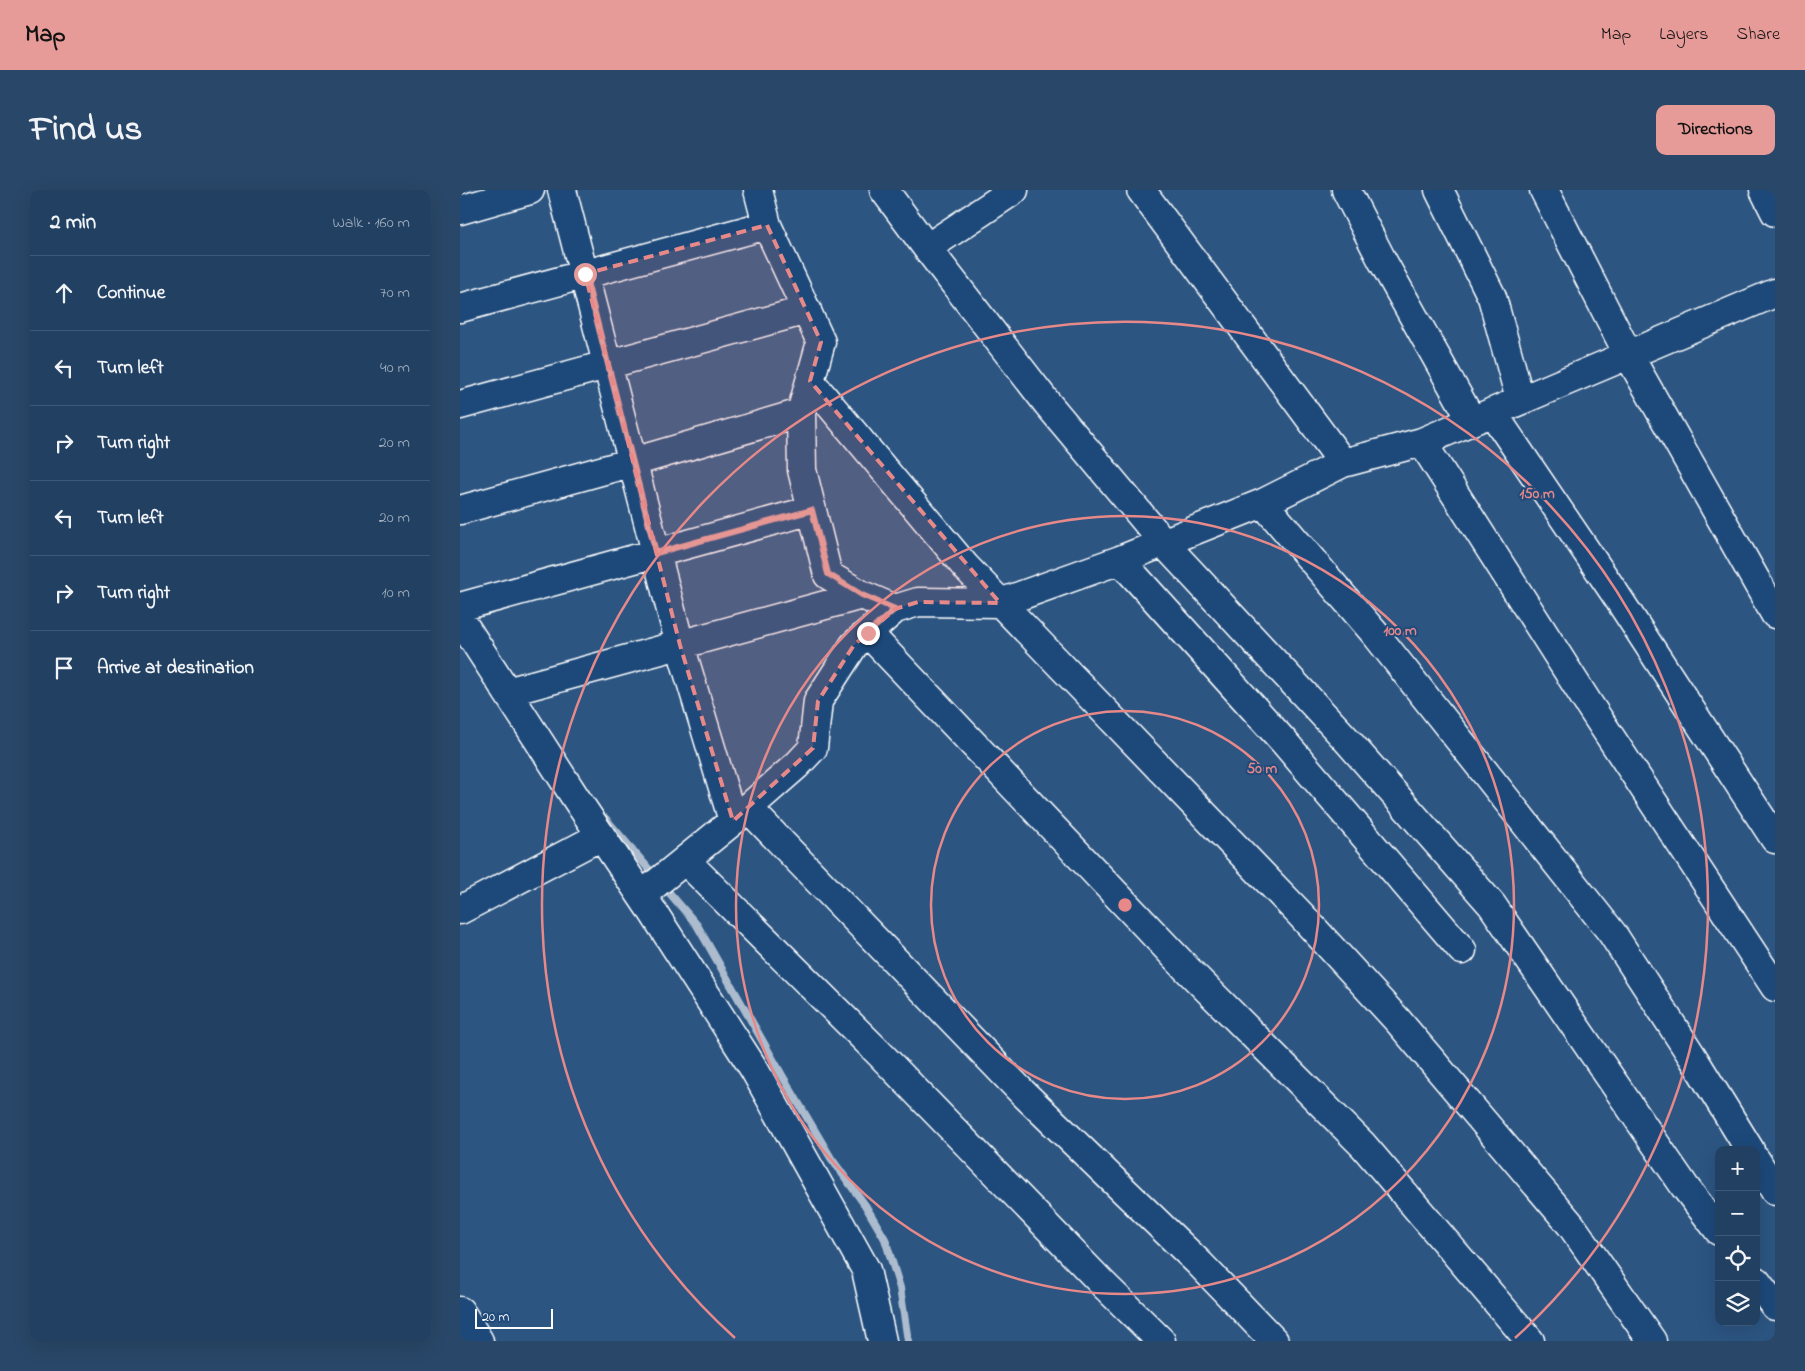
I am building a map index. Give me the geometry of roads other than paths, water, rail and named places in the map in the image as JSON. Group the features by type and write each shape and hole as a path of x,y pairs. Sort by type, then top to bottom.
{"street":[{"path":"460,210 530,190"},
{"path":"562,190 680,645 740,815 1200,1264 1274,1341"},
{"path":"758,190 767,225 821,342 801,413 802,470 828,574 862,595 895,609"},
{"path":"884,190 1048,403 1164,542 1346,739 1492,905 1686,1187 1715,1226"},
{"path":"927,248 1014,190"},
{"path":"1141,190 1343,463"},
{"path":"1346,190 1382,260 1482,416 1614,592 1775,840"},
{"path":"1439,190 1492,298 1520,399"},
{"path":"1544,190 1628,354 1775,614"},
{"path":"1764,190 1775,212"},
{"path":"460,308 767,225"},
{"path":"882,1341 866,1270 754,1069 642,895 740,815 797,765 813,748 818,701 854,645 895,609 918,602 1000,603 1120,560 1263,503 1343,463 1422,442 1520,399 1775,293"},
{"path":"460,405 807,310"},
{"path":"810,381 965,566 1301,916 1399,1022 1571,1225 1652,1341"},
{"path":"460,510 801,413"},
{"path":"1422,442 1594,711 1775,987"},
{"path":"1263,503 1377,636 1612,933 1748,1146"},
{"path":"460,607 812,510"},
{"path":"1120,560 1285,742 1462,950"},
{"path":"507,692 862,595"},
{"path":"868,633 1187,968 1363,1145 1530,1341"},
{"path":"464,634 507,692 650,907"},
{"path":"460,910 601,836"},
{"path":"685,860 880,1054 1101,1282 1161,1341"},
{"path":"1760,1167 1775,1191"},
{"path":"1760,1286 1775,1306"},
{"path":"460,1311 478,1341"}],"waterway":[{"path":"605,818 697,925 831,1158 865,1205 885,1239 900,1288 908,1341"}]}
